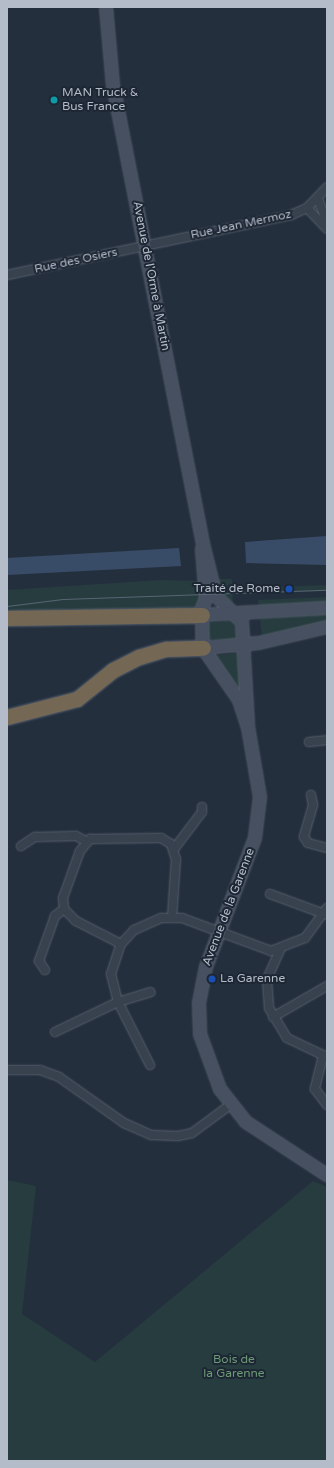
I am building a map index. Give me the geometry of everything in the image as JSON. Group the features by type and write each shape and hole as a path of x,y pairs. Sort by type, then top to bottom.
{"highway":[{"path":"7,618 202,615"},
{"path":"7,717 77,699 113,670 139,657 166,649 203,648"}],"main road":[{"name":"Avenue de l'Orme à Martin","path":"106,7 113,85 203,544 216,596 235,614"},
{"name":"Avenue de l'Orme à Martin","path":"203,544 206,598 202,615 203,648"},
{"path":"202,615 327,608"},
{"path":"235,614 242,622 248,727"},
{"path":"203,648 243,646 327,627"},
{"path":"203,648 231,685 248,727"},
{"name":"Avenue de la Garenne","path":"248,727 258,779 258,823 204,973 198,1020 209,1067 230,1105 262,1135 327,1175"}],"street":[{"name":"Rue Jean Mermoz","path":"145,247 277,219 308,208 318,199 327,186"},
{"path":"318,199 327,222"},
{"path":"308,208 327,229"},
{"name":"Rue des Osiers","path":"7,275 145,247"},
{"path":"309,742 327,740"},
{"path":"311,795 312,805 304,837 308,843 327,848"},
{"path":"172,917 174,849 202,812 202,807"},
{"path":"21,846 35,837 76,836 86,841 97,837 161,838 174,849"},
{"path":"86,841 63,898 64,909 76,921 121,944"},
{"path":"150,1065 118,1002 111,974 121,944 143,924 172,917 263,950 280,950 305,938 325,911 270,894"},
{"path":"45,970 39,961 55,916 64,909"},
{"path":"263,950 270,969"},
{"path":"280,950 270,969 265,993 273,1017 287,1038 325,1056 315,1089 327,1105"},
{"path":"273,1017 327,986"},
{"path":"55,1032 118,1002 150,992"},
{"path":"7,1070 24,1070 59,1077 124,1123 151,1135 192,1133 230,1105"}],"green space":[{"path":"217,579 232,579 233,608 223,599"},
{"path":"161,580 200,581 201,600 198,607 7,616 7,590"},
{"path":"327,585 327,591 238,594 238,588"},
{"path":"327,597 327,604 259,607 258,600"},
{"path":"327,614 327,623 262,638 260,619"},
{"path":"233,620 237,635 234,640 209,640 209,623"},
{"path":"239,653 244,693 211,656"},
{"name":"Bois de la Garenne","path":"7,1180 36,1186 22,1314 95,1362 313,1181 327,1187 327,1461 7,1461"}],"water":[{"path":"327,536 327,565 246,563 245,542"},
{"path":"179,548 181,566 7,575 7,558"}],"tram line":[{"path":"7,606 63,599 327,590"}],"place":[{"name":"MAN Truck & Bus France","path":"54,100"},
{"name":"Traité de Rome","path":"289,589"},
{"name":"La Garenne","path":"212,979"}]}
